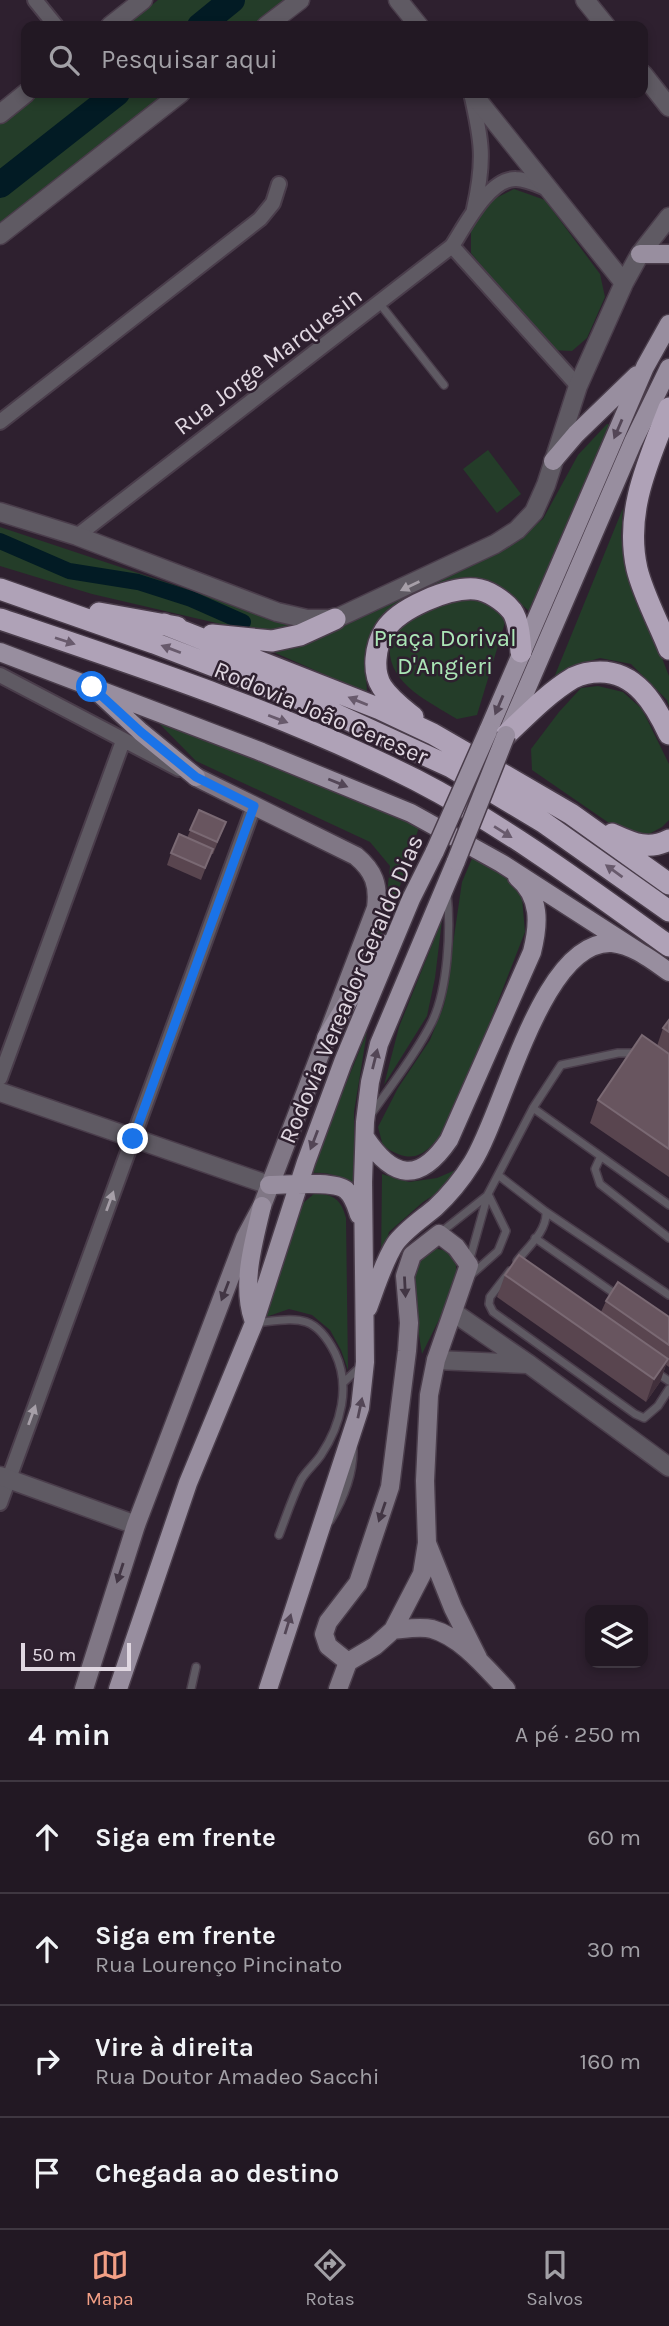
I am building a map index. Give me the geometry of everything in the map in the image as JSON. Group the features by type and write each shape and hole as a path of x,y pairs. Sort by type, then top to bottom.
{"highway":[{"path":"669,408 635,502 633,530 637,570 669,649"},
{"name":"Rodovia João Cereser","path":"0,589 154,643 320,707 451,767 543,822 669,911"},
{"path":"433,734 395,702 381,685 375,659 384,631 406,610 446,593 475,589 493,594 513,612 521,652"},
{"path":"37,601 216,635 272,641 300,635 335,619"},
{"name":"Rodovia João Cereser","path":"0,619 154,671 337,742 417,781 553,863 669,946"},
{"path":"164,624 380,709 433,734 571,814 634,844 656,846 669,840"},
{"path":"497,733 576,676 611,672 623,675 651,700 669,734"},
{"path":"571,814 669,884"}],"main road":[{"path":"640,254 669,254"},
{"name":"Rodovia Vereador Geraldo Dias","path":"268,1689 360,1408 365,1362 365,1129 370,1082 379,1044 456,861 521,652 645,367 669,324"},
{"path":"553,461 576,433 645,367"},
{"name":"Rodovia Vereador Geraldo Dias","path":"118,1689 188,1483 254,1323 298,1185 343,1062 411,899 497,733 669,368"},
{"path":"0,652 262,752 411,813 501,863 669,972"},
{"path":"92,687 196,777 356,856 372,872 376,882 376,908 262,1206 253,1244 248,1285 254,1323"},
{"path":"365,1129 377,1155 388,1165 402,1171 428,1165 440,1154 449,1140 532,952 538,927 538,911 522,881 501,863"},
{"path":"326,1038 411,899"},
{"path":"364,1318 396,1243 460,1181 484,1144 544,997 563,970 578,955 595,946 612,943 626,946 647,957"},
{"path":"269,1185 333,1185 344,1188 352,1197 364,1232"},
{"path":"84,1689 135,1525 240,1251 262,1206"},
{"path":"340,1688 348,1662 375,1646 393,1630 422,1574 427,1543 425,1481 429,1395 436,1360 467,1272 456,1247 439,1234 412,1255 405,1276 407,1351 390,1487 358,1583 328,1622 324,1634 328,1646 348,1662"},
{"path":"427,1543 453,1608 481,1663"},
{"path":"393,1630 431,1629 448,1637 481,1663 506,1689"}],"street":[{"path":"36,0 52,21"},
{"path":"116,21 143,0"},
{"path":"273,21 300,0"},
{"path":"398,0 415,21"},
{"path":"585,0 602,21"},
{"path":"648,80 669,107"},
{"path":"0,114 21,97"},
{"path":"0,235 175,98"},
{"name":"Rua Jorge Marquesin","path":"473,98 482,142 482,166 474,211"},
{"path":"476,98 624,283"},
{"name":"Rua Jorge Marquesin","path":"77,536 453,246 474,211 488,194 501,184 513,178 532,182 552,191"},
{"path":"0,422 260,219 273,203 279,184"},
{"path":"0,512 77,536 277,611 307,619 335,619 397,592 517,530 534,512 546,485 578,386 624,283 640,254 669,217"},
{"path":"453,246 578,386"},
{"path":"0,675 196,777"},
{"path":"0,1078 123,741"},
{"path":"0,1503 4,1478 133,1139 254,806"},
{"path":"0,1092 269,1185"},
{"path":"453,1312 669,1467"},
{"path":"436,1360 530,1365"},
{"path":"4,1478 135,1525"}],"lane":[{"path":"380,304 444,384"},
{"path":"365,1129 433,1021 445,965 450,920 446,883"},
{"path":"467,1272 488,1194 533,1108 561,1065 618,1053 648,1054"},
{"path":"533,1108 669,1205"},
{"path":"600,1158 595,1169 600,1184 669,1238"},
{"path":"498,1175 546,1212 669,1295"},
{"path":"439,1234 488,1194"},
{"path":"467,1272 492,1259 504,1242 506,1231 488,1194"},
{"path":"546,1212 546,1221 535,1238 490,1297 489,1304 494,1312 644,1418 650,1415 669,1389"},
{"path":"535,1238 624,1301"},
{"path":"512,1268 523,1276"},
{"path":"254,1323 291,1318 307,1321 317,1327 328,1339 340,1363 344,1382 335,1427 321,1454 301,1481 279,1535"},
{"path":"344,1382 365,1362"},
{"path":"646,1365 669,1381"},
{"path":"191,1689 196,1667"}],"green space":[{"path":"158,0 294,0 267,21 132,21"},
{"path":"34,98 172,98 0,235 0,124"},
{"path":"514,189 545,200 600,274 605,297 587,338 572,351 551,350 471,253 471,229 488,202"},
{"path":"607,424 612,425 530,612 507,591 480,580 383,616 365,655 367,693 264,648 509,545 543,519 578,455"},
{"path":"488,450 521,494 497,513 463,469"},
{"path":"623,508 621,537 628,571 669,676 669,706 667,700 631,664 600,658 572,666 551,685"},
{"path":"0,527 225,602 270,620 295,626 264,634 92,594 0,566"},
{"name":"Praça Dorival D'Angieri","path":"467,590 507,616 477,715 457,719 422,698 402,680 390,657 390,643 394,631 404,621"},
{"path":"598,686 623,692 642,709 669,764 669,820 649,834 625,834 532,770 531,749 559,712 581,688"},
{"path":"142,706 226,740 419,827 387,926 358,970 386,903 390,866 370,842 196,761"},
{"path":"476,849 506,868 522,897 525,932 450,1124 421,1154 405,1156 383,1146 378,1127 398,1088 430,1040 444,1005 462,882"},
{"path":"442,920 427,1016 384,1085 399,1027"},
{"path":"367,1032 354,1112 354,1189 334,1175 310,1173"},
{"path":"467,1165 446,1187 423,1202 389,1232 381,1262 382,1174 409,1182 437,1178"},
{"path":"315,1193 336,1199 346,1218 348,1370 330,1330 312,1315 289,1309 266,1317 302,1204"},
{"path":"434,1248 447,1251 456,1265 457,1283 422,1354 410,1280 413,1262"}],"building":[{"path":"199,810 226,822 217,842 190,830"},
{"path":"179,834 213,849 205,868 171,853"},
{"path":"669,1020 669,1032 663,1028"},
{"path":"642,1035 669,1054 669,1149 598,1100"},
{"path":"519,1255 668,1359 654,1379 505,1275"},
{"path":"618,1282 669,1317 669,1345 606,1301"}],"waterway":[{"path":"206,21 232,0"},
{"path":"0,185 111,98"},
{"path":"0,541 69,571 138,582 191,599 243,622"}],"route":[{"path":"92,687 196,777 254,806 133,1139"}]}
